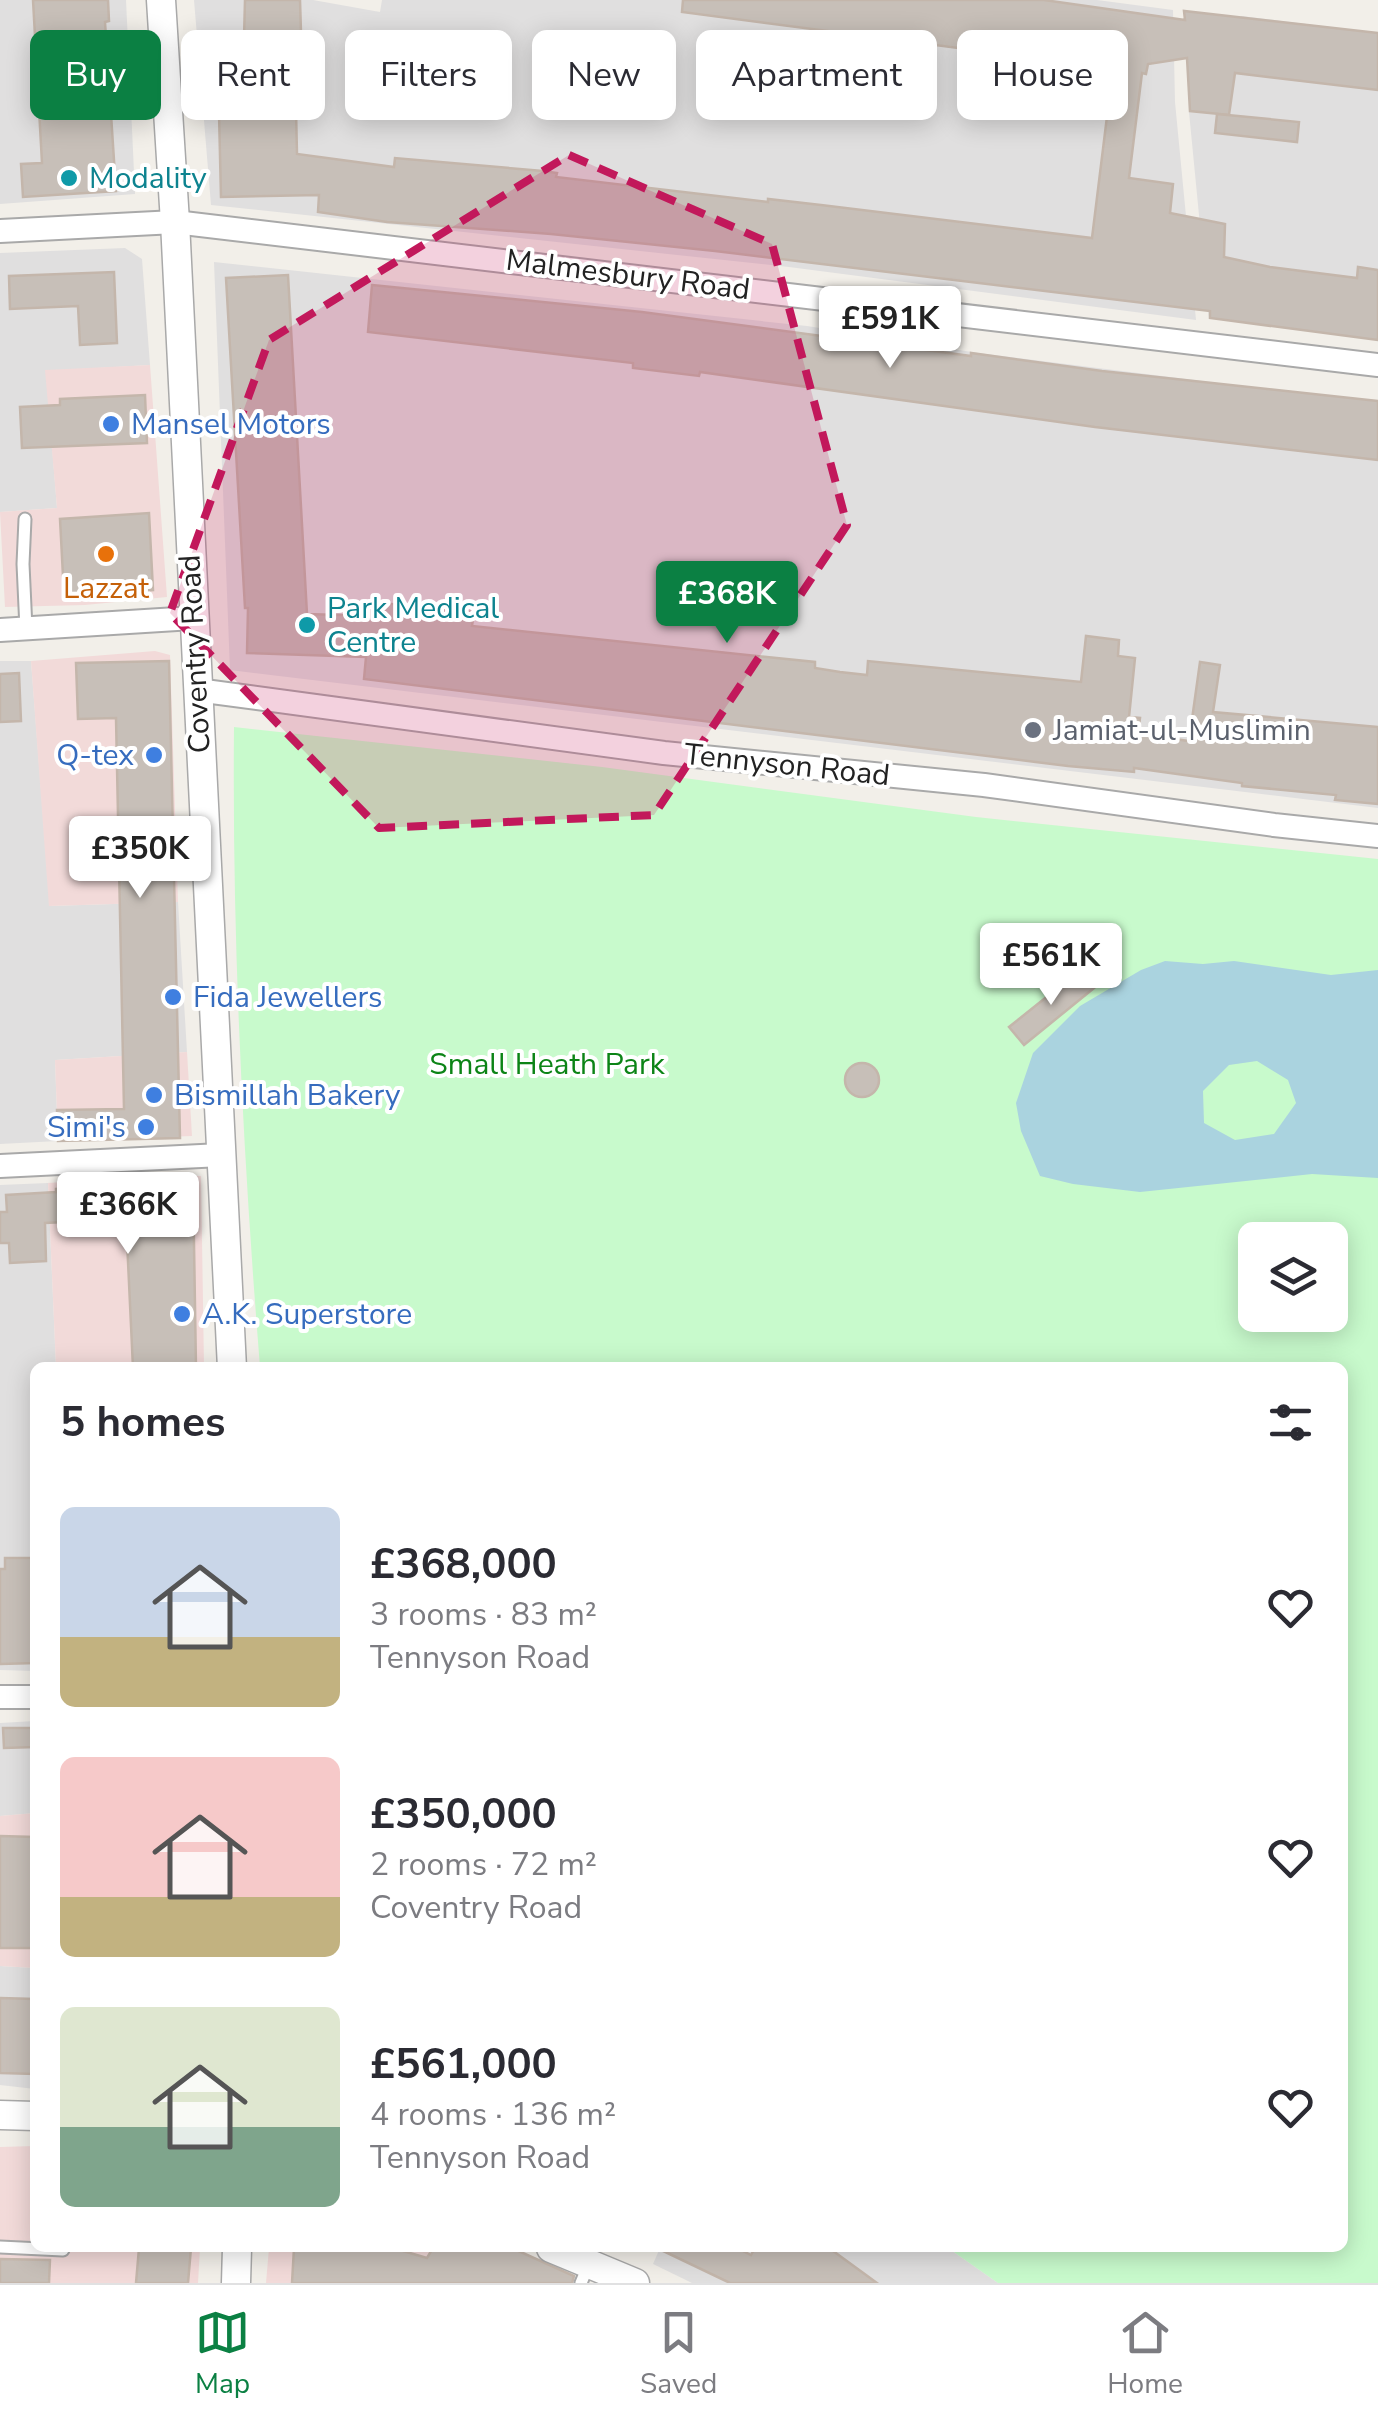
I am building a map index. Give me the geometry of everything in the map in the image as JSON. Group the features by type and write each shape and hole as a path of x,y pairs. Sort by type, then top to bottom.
{"street":[{"name":"Coventry Road","path":"161,0 232,1362"},
{"name":"Malmesbury Road","path":"0,231 175,222 1378,364"},
{"path":"0,630 193,618"},
{"name":"Tennyson Road","path":"197,690 664,753 984,785 1274,826 1378,836"},
{"path":"0,1166 221,1155"},
{"path":"0,1697 30,1697"},
{"path":"0,2115 30,2116"},
{"path":"236,2283 238,2252"},
{"path":"556,2252 585,2273 634,2283"}],"lane":[{"path":"25,519 26,629"},
{"path":"0,2247 30,2248"}],"highlighted area":[{"path":"569,155 772,244 847,525 654,815 379,828 170,613 269,340"}],"shaded area":[{"path":"0,0 126,0 127,30 30,30 30,120 132,120 135,194 0,204"},
{"path":"194,0 313,0 380,12 382,0 1097,0 1173,10 1175,102 1196,320 789,267 211,205 204,120 325,120 325,30 196,30"},
{"path":"1241,16 1378,33 1378,340 1209,318 1189,112 1230,114"},
{"path":"125,248 142,259 150,365 46,371 57,508 0,512 0,253"},
{"path":"214,262 807,326 978,353 1378,403 1378,808 230,670"},
{"path":"150,365 167,597 5,607 0,512 57,508 45,370"},
{"path":"155,651 170,655 178,902 49,906 31,661"},
{"path":"0,661 31,661 50,906 178,902 187,1052 55,1060 58,1141 0,1144"},
{"path":"187,1052 192,1136 58,1141 55,1060"},
{"path":"201,1176 204,1362 56,1362 48,1183"},
{"path":"48,1183 56,1362 30,1362 30,1671 0,1670 0,1185"},
{"path":"30,1721 30,1813 0,1816 0,1723"},
{"path":"30,1813 30,1968 0,1966 0,1816"},
{"path":"0,1966 30,1968 30,2088 0,2085"},
{"path":"30,2146 30,2252 200,2252 198,2283 0,2283 0,2147"},
{"path":"269,2252 430,2252 416,2283 266,2283"},
{"path":"658,2252 954,2252 998,2283 692,2283 653,2264"}],"green space":[{"name":"Small Heath Park","path":"234,727 602,767 976,817 1378,859 1378,2283 998,2283 954,2252 1348,2252 1348,1362 260,1362 240,1047"}],"water":[{"path":"1165,961 1234,961 1331,975 1378,970 1378,1178 1312,1174 1140,1192 1040,1176 1021,1131 1016,1103 1033,1053 1080,1006 1141,970","holes":["1257,1061 1288,1080 1296,1103 1274,1134 1235,1140 1204,1123 1203,1091 1229,1065"]}],"building":[{"path":"33,0 108,0 106,30 35,30"},
{"path":"245,0 300,0 301,30 244,30"},
{"path":"683,0 1044,0 1185,20 1184,11 1378,33 1378,90 1235,73 1229,115 1190,111 1187,58 1148,64 1146,74 1142,73 1129,178 1173,184 1170,213 1225,224 1224,257 1357,278 1358,267 1378,270 1378,340 1210,318 1210,311 715,251 387,222 318,212 319,195 221,197 219,120 296,120 297,154 394,167 395,158 543,171 557,173 556,177 1092,238 1107,120 1128,120 1128,30 957,30 957,48 937,45 937,30 821,30 682,12"},
{"path":"1217,114 1299,122 1297,142 1215,133"},
{"path":"40,120 111,120 116,191 23,197 21,164 42,163"},
{"path":"114,272 117,343 80,345 78,306 10,309 9,276"},
{"path":"288,275 307,614 371,616 372,602 474,612 472,626 815,662 815,668 840,672 867,675 868,661 1081,682 1086,636 1119,640 1118,656 1135,658 1129,717 1140,718 1138,734 1189,741 1200,662 1220,665 1213,712 1378,727 1378,804 1134,768 1134,772 1068,766 364,679 366,657 247,653 248,608 226,278"},
{"path":"372,285 642,312 971,356 1378,401 1378,460 368,332"},
{"path":"145,395 147,443 22,448 20,407 60,405 60,399"},
{"name":"Lazzat","path":"149,513 153,590 64,595 60,519"},
{"path":"169,661 180,1138 58,1141 57,1110 124,1109 116,718 78,719 76,663"},
{"path":"19,673 21,721 0,722 0,674"},
{"path":"1079,971 1094,988 1024,1045 1009,1027"},
{"path":"862,1063 874,1068 879,1080 874,1092 862,1097 850,1092 845,1080 850,1068"},
{"path":"193,1182 196,1362 133,1362 126,1219 45,1223 46,1261 10,1263 9,1243 0,1243 0,1212 7,1212 6,1195"},
{"path":"5,1558 30,1558 30,1663 0,1664 0,1569 5,1569"},
{"path":"3,1728 30,1728 30,1747 4,1748"},
{"path":"0,1836 30,1837 30,1948 0,1948"},
{"path":"0,1998 30,1999 30,2074 0,2073"},
{"path":"139,2252 191,2252 188,2283 136,2283"},
{"path":"294,2252 407,2252 427,2258 431,2252 521,2252 574,2276 572,2283 292,2283"},
{"path":"665,2252 834,2252 877,2283 730,2283"},
{"path":"0,2259 50,2260 49,2283 0,2283"}],"place":[{"name":"Modality","path":"69,178"},
{"name":"Mansel Motors","path":"111,424"},
{"name":"Lazzat","path":"106,554"},
{"name":"Park Medical Centre","path":"307,625"},
{"name":"Jamiat-ul-Muslimin","path":"1033,730"},
{"name":"Q-tex","path":"154,755"},
{"name":"Fida Jewellers","path":"173,997"},
{"name":"Bismillah Bakery","path":"154,1095"},
{"name":"Simi's","path":"146,1127"},
{"name":"A.K. Superstore","path":"182,1314"}]}
